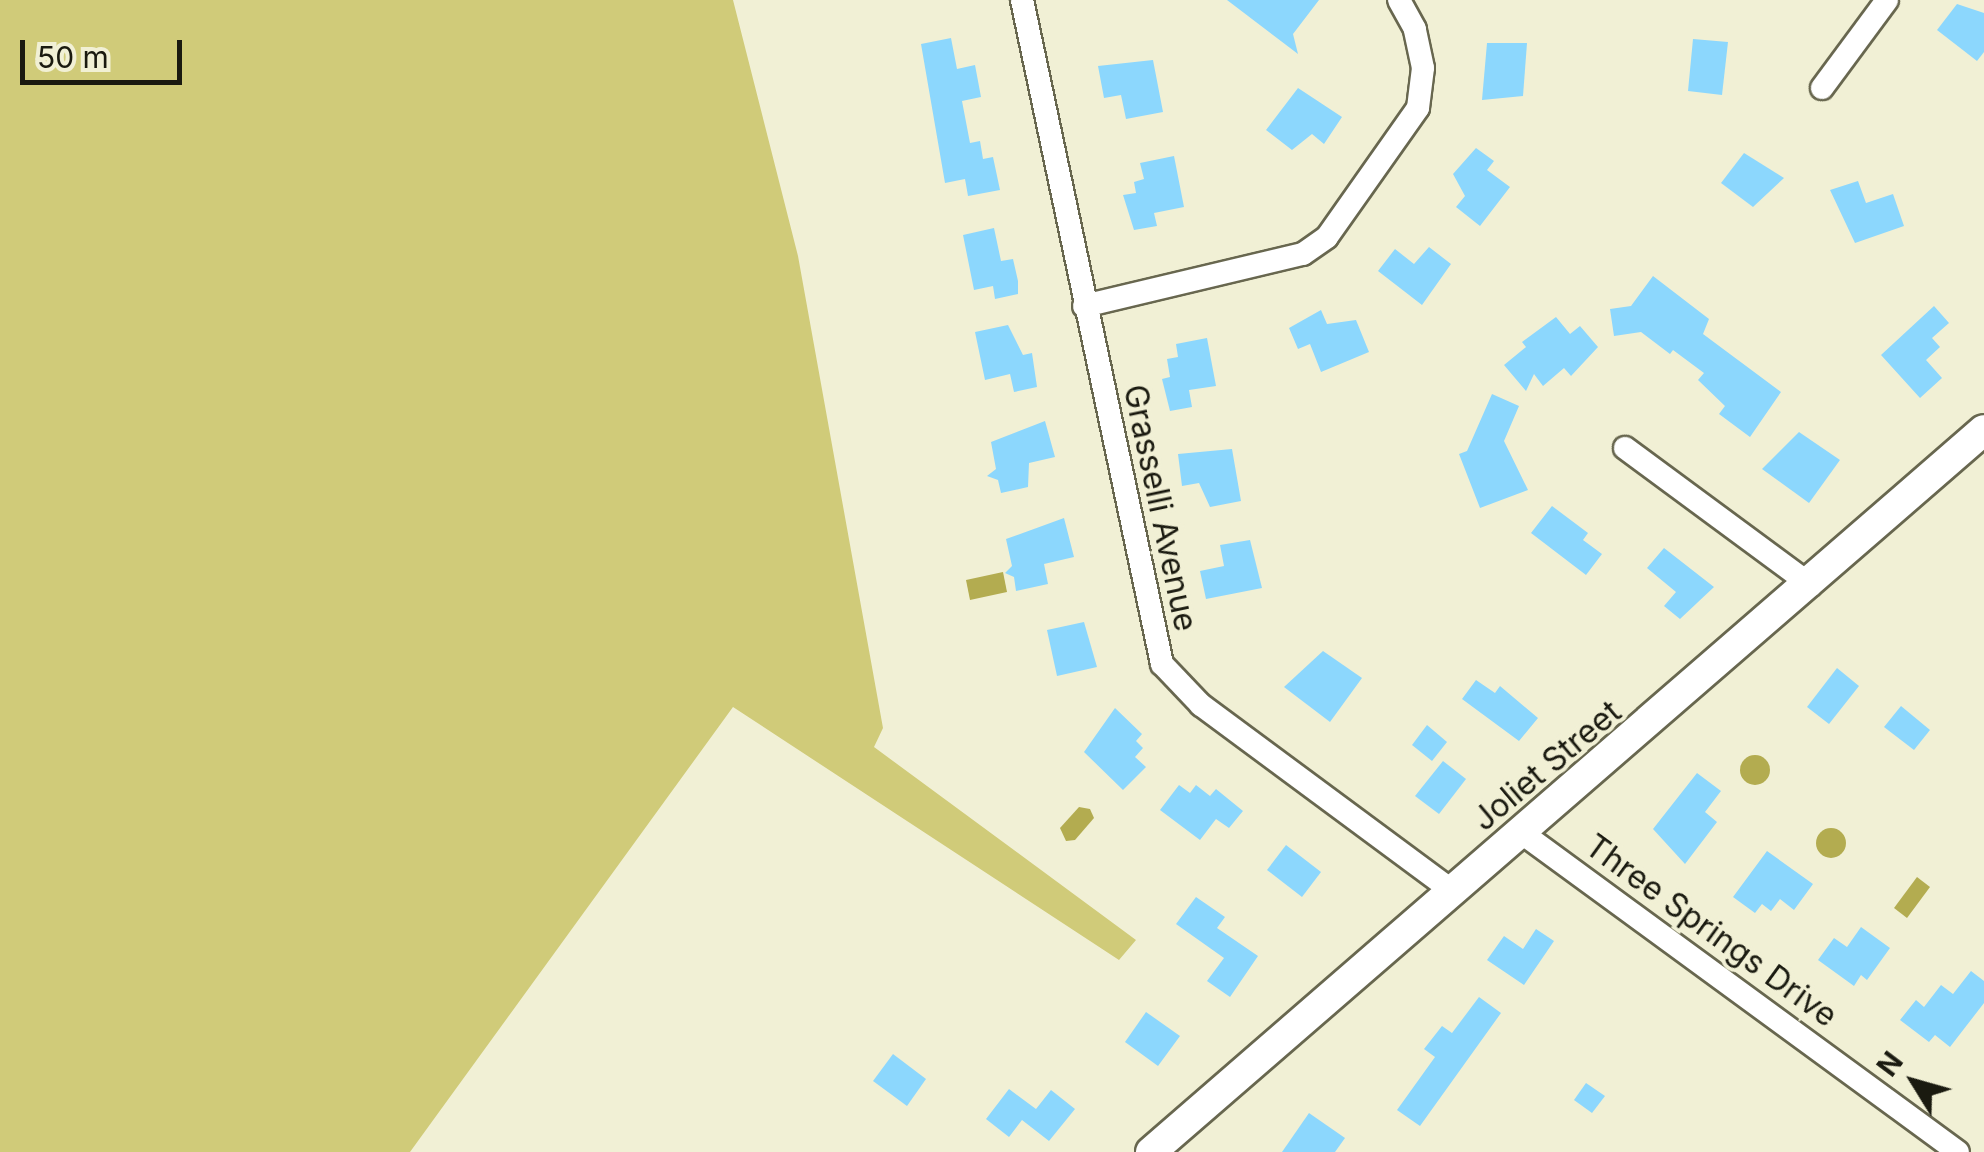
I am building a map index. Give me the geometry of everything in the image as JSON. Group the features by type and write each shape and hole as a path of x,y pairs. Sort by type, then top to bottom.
{"street":[{"name":"Grasselli Avenue","path":"1022,0 1162,664 1201,705 1454,892"},
{"path":"1084,306 1303,254 1327,237 1418,108 1423,68 1415,29 1399,0"},
{"path":"1822,88 1887,0"},
{"name":"Joliet Street","path":"1151,1152 1810,585 1984,430"},
{"path":"1624,448 1810,585"},
{"name":"Three Springs Drive","path":"1522,833 1958,1152"}],"shaded area":[{"path":"0,0 733,0 798,256 883,728 874,747 1136,940 1119,960 733,707 410,1152 0,1152"},
{"path":"1003,572 1007,592 970,600 966,580"},
{"path":"1755,755 1765,760 1770,770 1765,780 1755,785 1745,780 1740,770 1745,760"},
{"path":"1079,807 1090,809 1094,818 1075,840 1066,841 1060,828"},
{"path":"1831,828 1841,833 1846,843 1841,853 1831,858 1821,853 1816,843 1821,833"},
{"path":"1917,877 1930,887 1907,918 1894,908"}],"building":[{"path":"1227,0 1319,0 1293,34 1298,54"},
{"path":"1957,4 1984,13 1984,52 1977,61 1937,30"},
{"path":"951,38 957,69 975,65 981,97 962,101 970,143 980,141 983,159 993,157 1000,190 968,196 965,179 945,183 921,44"},
{"path":"1693,39 1728,42 1722,95 1688,91"},
{"path":"1487,43 1527,43 1523,96 1482,100"},
{"path":"1153,60 1163,112 1126,119 1121,95 1104,98 1098,66"},
{"path":"1298,88 1342,117 1324,144 1312,134 1292,150 1266,130"},
{"path":"1476,148 1494,161 1487,170 1510,187 1480,226 1456,207 1465,196 1453,174"},
{"path":"1744,153 1784,178 1753,207 1721,183"},
{"path":"1174,156 1184,207 1154,213 1157,226 1134,230 1123,195 1136,193 1134,182 1144,179 1140,163"},
{"path":"1858,181 1866,203 1893,194 1904,226 1855,243 1830,190"},
{"path":"994,228 1001,261 1013,259 1018,281 1018,294 995,299 993,286 974,290 963,235"},
{"path":"1429,247 1451,264 1422,305 1378,271 1395,249 1414,264"},
{"path":"1653,276 1709,319 1703,334 1781,392 1750,437 1719,414 1725,406 1698,380 1704,373 1641,332 1614,336 1610,309 1631,306"},
{"path":"1934,306 1949,323 1932,338 1940,347 1926,360 1942,378 1920,398 1881,355"},
{"path":"1321,310 1327,324 1356,320 1369,352 1321,372 1310,344 1298,349 1289,328"},
{"path":"1556,317 1570,334 1580,326 1598,347 1571,376 1564,368 1543,386 1534,374 1526,391 1504,365 1526,347 1522,342"},
{"path":"1008,325 1023,355 1032,353 1037,387 1014,392 1010,374 985,380 975,332"},
{"path":"1207,338 1216,386 1189,390 1192,407 1170,411 1162,379 1170,377 1167,359 1178,357 1176,344"},
{"path":"1492,394 1519,406 1504,441 1528,490 1480,508 1459,454 1467,451"},
{"path":"1045,421 1055,457 1029,463 1028,487 1001,493 998,480 987,476 996,469 991,442"},
{"path":"1799,432 1840,460 1809,503 1762,469"},
{"path":"1232,449 1241,501 1210,507 1199,483 1182,486 1178,454"},
{"path":"1552,506 1588,533 1583,540 1602,554 1586,575 1531,533"},
{"path":"1064,518 1074,557 1044,564 1048,584 1016,591 1014,577 1005,573 1012,566 1006,539"},
{"path":"1250,540 1262,588 1206,599 1200,571 1224,566 1220,545"},
{"path":"1664,548 1714,587 1680,619 1664,606 1676,592 1647,568"},
{"path":"1084,622 1097,667 1057,676 1047,630"},
{"path":"1323,651 1362,678 1330,722 1284,687"},
{"path":"1837,668 1859,686 1829,724 1807,707"},
{"path":"1476,680 1495,693 1500,686 1538,718 1519,741 1462,699"},
{"path":"1901,706 1930,730 1914,750 1884,727"},
{"path":"1115,708 1142,734 1136,741 1143,748 1135,757 1146,767 1123,790 1084,752"},
{"path":"1427,725 1447,742 1432,761 1412,745"},
{"path":"1443,761 1466,779 1439,814 1415,796"},
{"path":"1697,773 1721,791 1705,812 1717,822 1685,864 1653,829"},
{"path":"1179,785 1190,793 1196,785 1210,796 1216,789 1243,811 1229,828 1216,819 1200,840 1160,810"},
{"path":"1286,845 1321,872 1302,897 1267,870"},
{"path":"1767,851 1813,884 1794,910 1780,899 1771,911 1762,904 1755,913 1733,897"},
{"path":"1196,897 1225,917 1217,928 1258,956 1230,997 1207,981 1224,958 1176,924"},
{"path":"1861,927 1890,948 1867,980 1861,975 1854,986 1818,960 1834,938 1847,947"},
{"path":"1536,929 1554,941 1524,985 1487,960 1504,936 1523,949"},
{"path":"1971,971 1984,981 1984,1003 1950,1047 1935,1035 1929,1042 1900,1020 1916,1000 1924,1007 1941,985 1953,994"},
{"path":"1479,997 1501,1013 1420,1126 1397,1110 1435,1057 1424,1049 1442,1026 1452,1033"},
{"path":"1146,1012 1180,1036 1158,1066 1125,1042"},
{"path":"893,1054 926,1079 907,1106 873,1081"},
{"path":"1586,1083 1605,1096 1592,1113 1574,1100"},
{"path":"1009,1089 1036,1109 1051,1090 1075,1109 1049,1141 1022,1120 1009,1137 986,1119"},
{"path":"1309,1113 1345,1138 1335,1152 1282,1152"}]}
